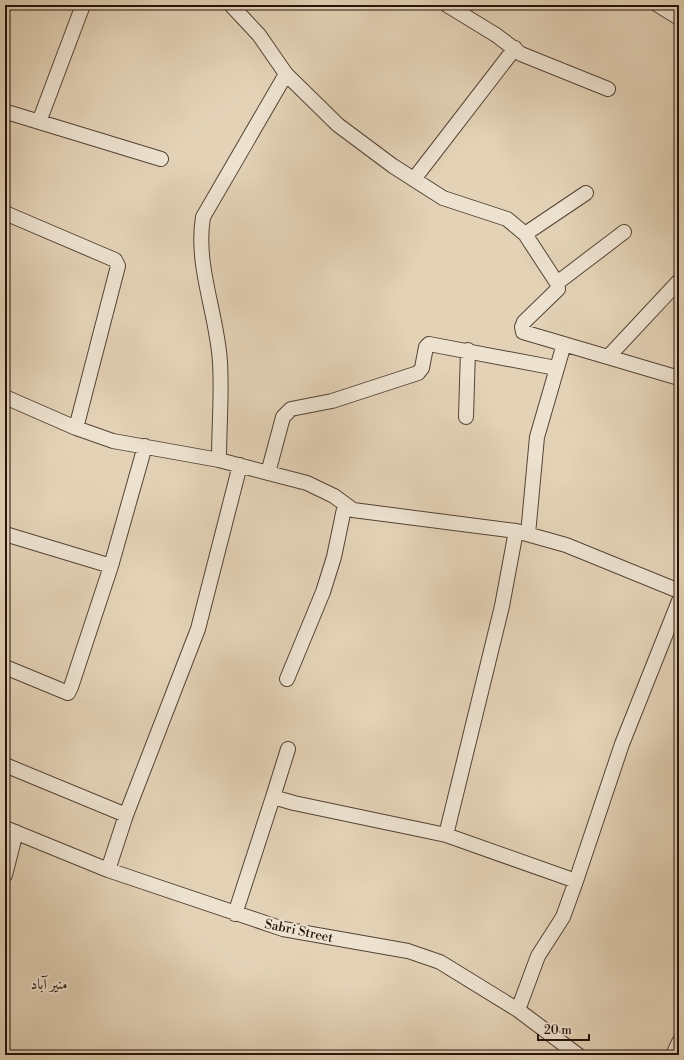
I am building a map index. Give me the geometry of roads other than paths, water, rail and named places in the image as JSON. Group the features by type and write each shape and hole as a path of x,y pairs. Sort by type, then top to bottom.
{"street":[{"path":"39,122 83,5"},
{"path":"231,5 259,35 286,74 338,125 443,198 507,220 526,234 558,283 558,289 524,322 522,327 523,332 679,378"},
{"path":"447,5 515,48 521,54 608,89"},
{"path":"658,5 679,18"},
{"path":"414,179 515,48"},
{"path":"219,460 220,361 202,252 202,216 286,74"},
{"path":"5,114 10,113 161,158"},
{"path":"526,234 586,193"},
{"path":"5,213 115,260 118,266 76,428"},
{"path":"558,283 624,232"},
{"path":"608,357 679,281"},
{"path":"268,473 283,417 291,409 332,401 418,373 422,368 426,347 429,344 468,350 556,368"},
{"path":"446,835 502,606 522,533 537,436 564,344"},
{"path":"466,417 468,350"},
{"path":"5,397 76,428 113,441 219,460 307,483 334,496 354,510 522,533 566,545 679,591"},
{"path":"5,667 68,693 111,566 145,446"},
{"path":"108,870 126,815 198,629 240,465"},
{"path":"287,679 322,592 334,557 345,504"},
{"path":"5,534 111,566"},
{"path":"518,1010 538,956 563,917 622,744 679,602"},
{"path":"235,914 288,749"},
{"path":"5,765 126,815"},
{"path":"273,797 294,804 446,835 576,882"},
{"path":"5,875 10,830"},
{"name":"Sabri Street","path":"10,830 108,870 283,929 408,950 440,962 518,1010 578,1055"},
{"path":"673,1055 679,1042"}],"district":[{"name":"منیر آباد","path":"49,984"}]}
